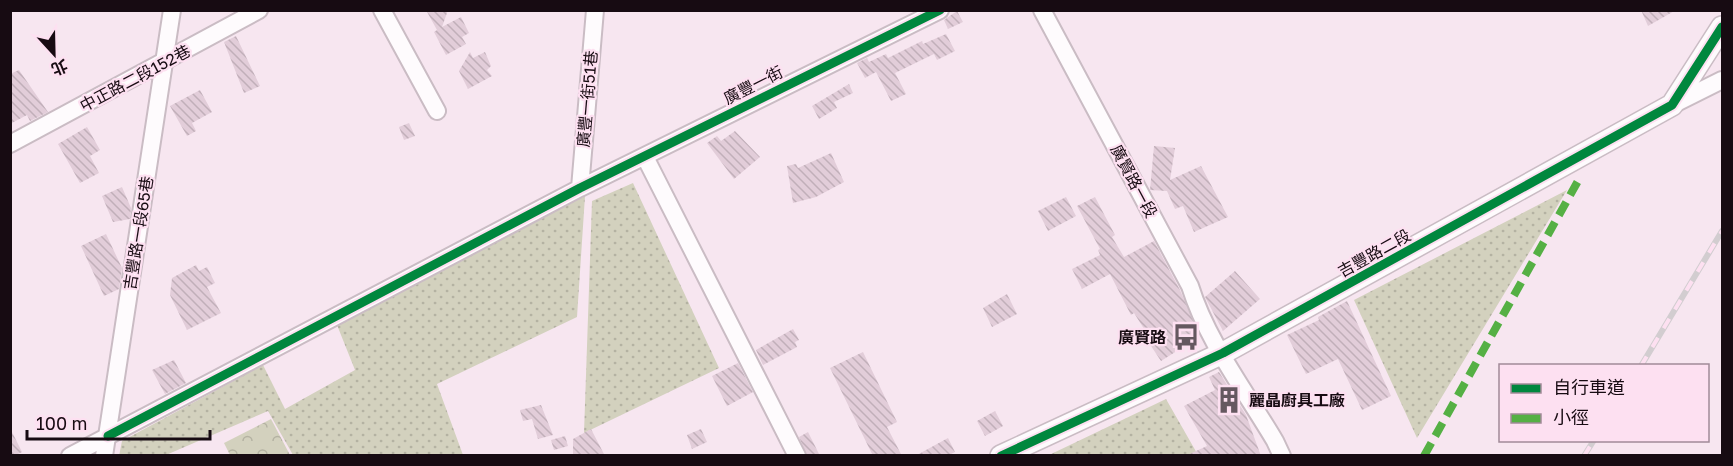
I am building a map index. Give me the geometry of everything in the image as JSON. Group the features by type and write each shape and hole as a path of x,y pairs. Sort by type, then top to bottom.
{"main road":[{"name":"吉豐路二段","path":"1005,455 1223,353 1672,105 1722,27"}],"street":[{"name":"吉豐路一段65巷","path":"105,456 172,10"},
{"name":"中正路二段152巷","path":"10,144 259,10"},
{"path":"382,10 437,111"},
{"name":"廣豐一街51巷","path":"580,188 595,10"},
{"name":"廣豐一街","path":"70,456 580,188 939,10"},
{"name":"廣賢路一段","path":"1042,10 1165,237 1223,353 1275,441 1281,456"},
{"path":"1672,105 1722,80"},
{"path":"645,157 797,456"}],"green space":[{"path":"633,183 719,368 584,433 592,201"},
{"path":"1567,190 1417,438 1354,300"},
{"path":"585,196 577,317 437,384 463,455 293,455 268,411 166,455 119,456 122,441 263,365 285,409 355,370 337,325"},
{"path":"1166,399 1198,455 1047,456"},
{"path":"271,419 290,455 230,455 224,443"}],"building":[{"path":"426,10 448,10 442,27 461,17 469,33 462,37 466,44 446,55 434,32 437,30"},
{"path":"1641,10 1676,10 1648,26"},
{"path":"957,11 963,22 948,29 944,20"},
{"path":"946,34 955,51 937,60 934,54 895,73 906,94 891,101 876,72 865,78 857,63 867,58 869,62 886,54 888,58 922,41 923,44"},
{"path":"236,36 260,86 244,93 224,42"},
{"path":"470,52 473,58 485,52 491,66 487,70 492,76 468,89 459,71"},
{"path":"19,70 48,112 30,121 27,115 10,124 10,74"},
{"path":"849,84 853,93 834,102 837,108 819,119 812,106"},
{"path":"200,90 212,112 192,123 196,131 187,136 170,106"},
{"path":"409,123 415,136 404,140 399,127"},
{"path":"87,127 100,150 90,156 99,173 80,183 58,144"},
{"path":"735,131 760,157 734,179 707,143 717,136 721,141"},
{"path":"1154,146 1175,148 1170,180 1201,166 1228,217 1194,232 1183,206 1175,209 1167,191 1150,190"},
{"path":"831,153 844,182 816,197 793,203 787,166 796,164 798,168"},
{"path":"122,187 131,208 130,219 113,222 102,196"},
{"path":"1066,197 1076,216 1048,231 1038,211"},
{"path":"1095,197 1115,235 1112,237 1124,257 1154,241 1180,290 1199,334 1178,345 1180,349 1161,361 1143,334 1146,332 1134,313 1131,315 1110,274 1082,289 1072,269 1100,255 1098,250 1100,249 1077,206"},
{"path":"106,234 122,268 119,289 104,296 81,246"},
{"path":"196,265 199,271 207,267 215,283 207,287 221,313 187,330 170,295 172,278"},
{"path":"1235,271 1260,299 1223,331 1205,297"},
{"path":"1007,294 1017,314 992,327 983,308"},
{"path":"1347,301 1391,396 1362,410 1338,359 1306,374 1287,335 1319,320 1318,317"},
{"path":"793,329 799,340 795,342 797,347 763,365 756,350"},
{"path":"863,352 897,422 887,427 902,456 873,456 830,368"},
{"path":"174,360 186,383 165,394 152,370"},
{"path":"738,363 753,392 727,406 712,376"},
{"path":"1219,372 1246,415 1261,456 1185,456 1207,446 1184,406 1215,390 1209,377"},
{"path":"541,405 553,435 538,439 532,419 523,421 520,410"},
{"path":"995,411 1003,426 985,436 977,421"},
{"path":"10,428 22,452 14,456 10,456"},
{"path":"591,429 605,456 573,456 573,439"},
{"path":"701,429 707,442 692,449 687,435"},
{"path":"808,432 820,456 807,456 799,437"},
{"path":"565,436 568,446 554,450 551,440"},
{"path":"948,438 955,452 947,456 915,456"}],"railway":[{"path":"1642,364 1722,231"},
{"path":"1584,456 1593,442"}],"marked path":[{"path":"1424,456 1578,181"}],"cycle path":[{"path":"108,436 580,188 940,10"},
{"path":"1001,456 1223,353 1672,105 1722,27"}],"place":[{"name":"廣賢路","path":"1186,337"},
{"name":"麗晶廚具工廠","path":"1229,400"}]}
